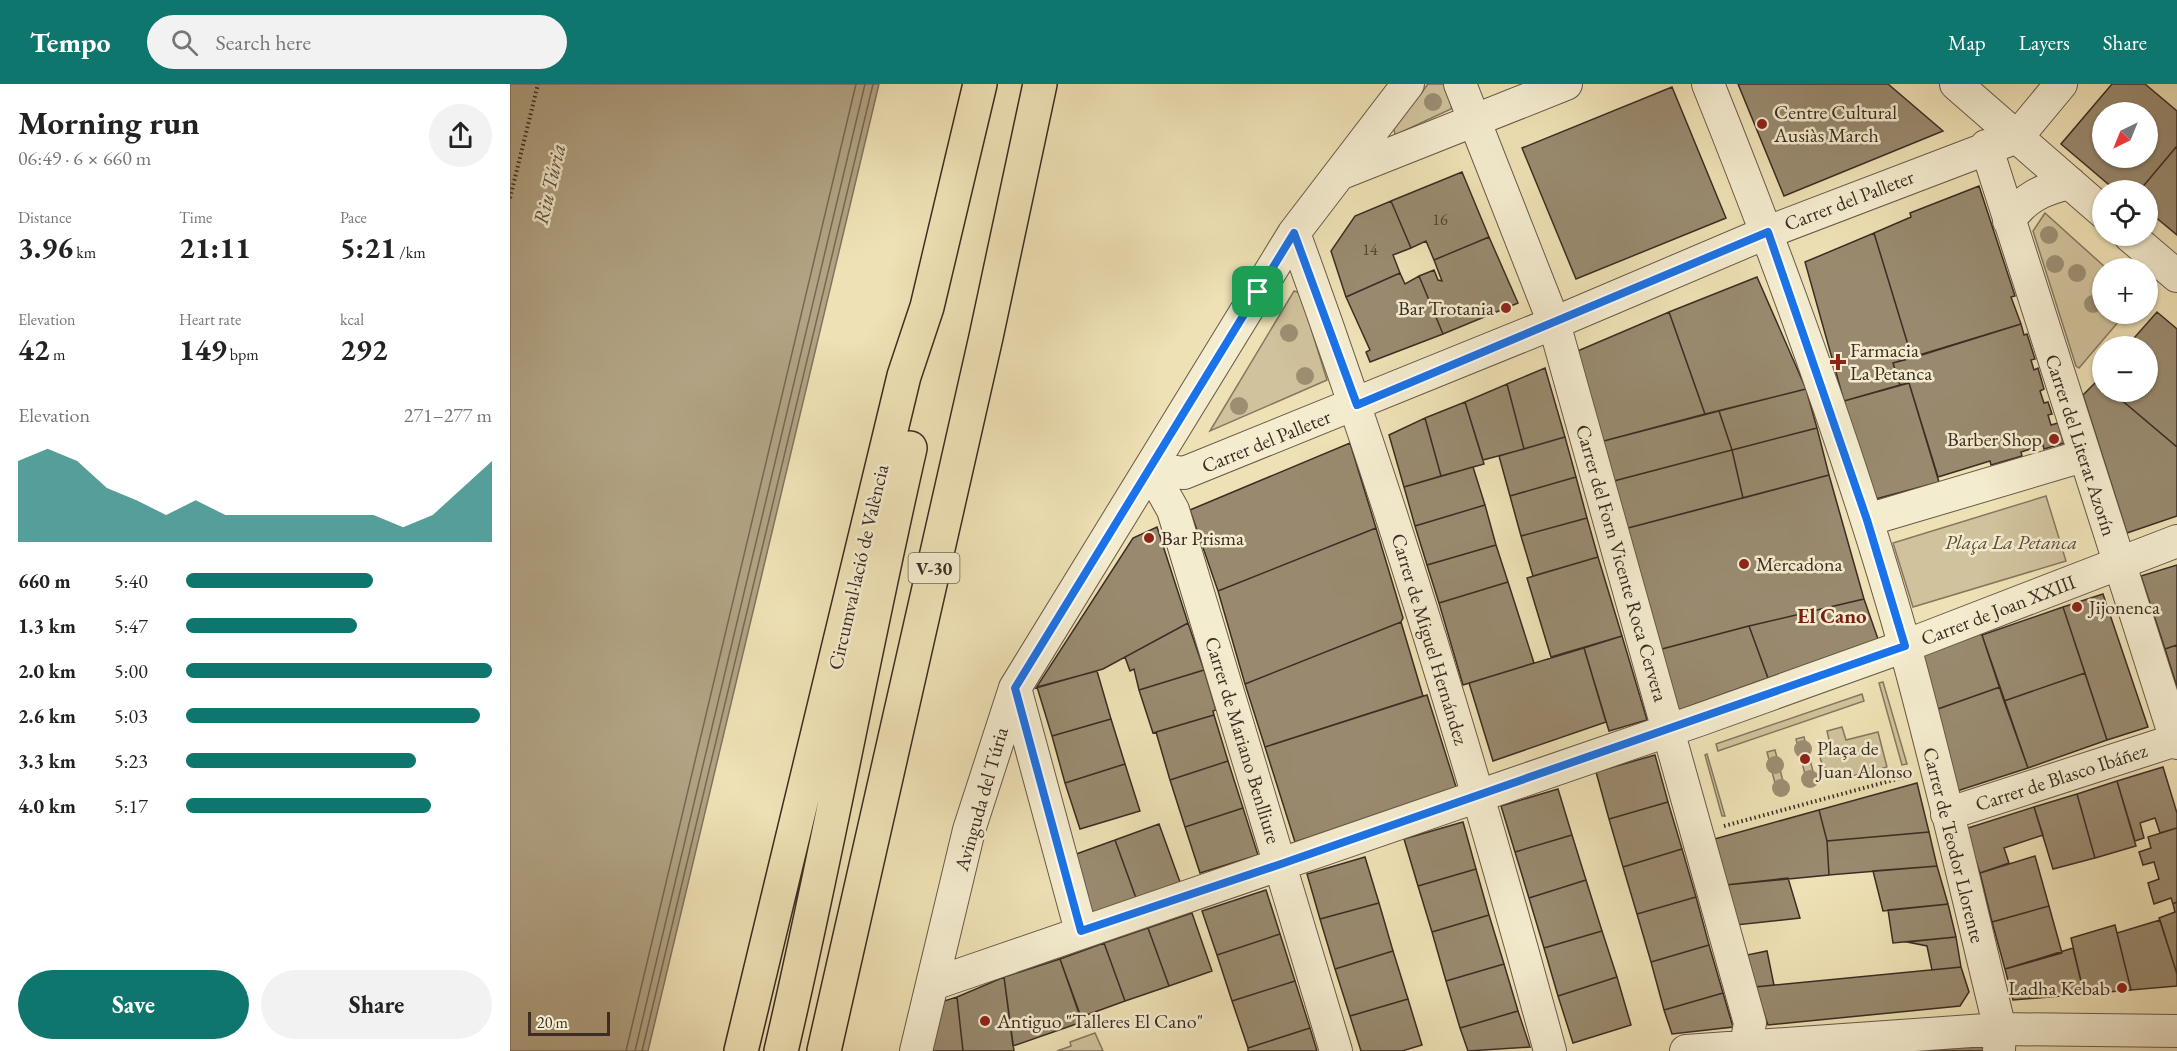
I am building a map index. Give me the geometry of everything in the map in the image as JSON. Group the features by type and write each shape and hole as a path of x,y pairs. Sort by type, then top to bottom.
{"highway":[{"name":"Circumval·lació de València","path":"741,1051 903,376 927,307 980,84"},
{"name":"V-30","path":"824,1051 986,337 1040,84"},
{"path":"781,1051 812,920 887,545 924,384 927,307"}],"street":[{"name":"Avinguda del Túria","path":"916,1051 969,830 1015,688 1294,233 1408,84"},
{"name":"Carrer del Forn Vicente Roca Cervera","path":"1460,84 1554,323 1750,1023 1746,1048"},
{"path":"1342,173 1566,84"},
{"name":"Carrer de Teodor Llorente","path":"1708,84 1768,232 1867,520 1905,646 2000,1040"},
{"path":"1956,84 2092,202"},
{"path":"2017,137 2061,84"},
{"name":"Carrer del Palleter","path":"1150,469 1184,473 1357,405 1768,232 1986,146 2017,137"},
{"name":"Carrer del Literat Azorín","path":"1986,146 2176,742"},
{"path":"2009,220 2024,202 2039,192 2070,183"},
{"name":"Carrer de Miguel Hernández","path":"1294,233 1357,405 1478,794 1550,1051"},
{"path":"2142,246 2177,276"},
{"path":"1867,520 2083,456"},
{"name":"Carrer de Mariano Benlliure","path":"1150,469 1173,510 1336,1051"},
{"name":"Carrer de Joan XXIII","path":"933,984 1081,931 1669,730 1905,646 2177,541"},
{"path":"1015,688 1081,931"},
{"name":"Carrer de Blasco Ibáñez","path":"1947,814 2176,742"},
{"path":"1686,1051 2177,1031"}],"path":[{"path":"510,198 538,84"},
{"path":"1718,828 1916,774"}],"green space":[{"path":"1428,84 1444,84 1452,105 1451,109 1395,135 1394,129"},
{"path":"2045,213 2095,258 2092,258 2092,324 2116,324 2106,336 2092,336 2092,353 2079,368 2076,366 2033,231"},
{"path":"1294,291 1300,293 1327,380 1210,431"},
{"name":"Plaça La Petanca","path":"2046,496 2066,561 1913,607 1893,543"},
{"path":"1883,682 1907,764 1902,765 1879,683"},
{"path":"1862,694 1864,701 1718,751 1716,744"},
{"path":"1842,727 1846,740 1878,732 1887,767 1841,779 1838,770 1826,768 1820,756 1825,747 1830,744 1827,731"},
{"path":"1804,737 1816,783 1808,786 1796,739"},
{"path":"1775,750 1786,793 1778,795 1767,752"},
{"path":"1707,754 1725,816 1722,816 1705,755"},
{"path":"1095,1033 1103,1051 1057,1051 1071,1046 1070,1042"}],"water":[{"name":"Riu Túria","path":"510,84 879,84 648,1051 510,1051"}],"building":[{"path":"1738,84 1888,84 1943,131 1784,196"},
{"path":"2112,84 2145,84 2177,111 2177,146 2148,180 2103,180 2061,144 2092,108 2092,168 2158,168 2158,102 2097,102"},
{"path":"1672,87 1726,218 1576,279 1522,148"},
{"path":"2177,146 2177,235 2158,219 2158,180 2148,180"},
{"path":"1462,172 1489,237 1434,260 1426,241 1411,248 1391,201"},
{"path":"1979,186 2015,296 2011,297 2021,324 1912,358 1874,233 1911,217 1910,213"},
{"path":"1391,201 1411,248 1393,255 1400,273 1346,297 1331,251 1355,216"},
{"path":"1874,233 1912,358 1893,363 1900,385 1844,401 1805,262"},
{"path":"1489,237 1518,303 1443,334 1419,276 1434,270 1438,280 1442,281 1434,260"},
{"path":"1400,273 1405,284 1419,276 1443,334 1370,362 1366,352 1370,350 1346,297"},
{"path":"1757,277 1806,389 1705,414 1669,312"},
{"path":"1669,312 1705,414 1600,442 1573,353"},
{"path":"2158,313 2177,329 2177,447 2124,402 2158,402 2158,336 2136,336 2146,324 2158,324"},
{"path":"2021,324 2024,335 2027,334 2035,359 2031,360 2034,370 2038,368 2044,389 2040,391 2044,403 2048,402 2052,414 2048,415 2051,425 2058,423 2064,443 2044,449 2043,445 2021,452 2022,456 1991,465 1990,461 1938,477 1909,383 1900,385 1893,363"},
{"path":"1545,368 1565,437 1524,449 1507,384"},
{"path":"1909,383 1939,482 1872,500 1844,401"},
{"path":"1507,384 1524,449 1483,460 1465,402"},
{"path":"2092,386 2092,402 2124,402 2177,447 2177,516 2127,533 2083,395"},
{"path":"1806,389 1817,428 1732,450 1719,411"},
{"path":"1465,402 1484,464 1441,476 1425,418"},
{"path":"1719,411 1732,450 1610,482 1600,442"},
{"path":"1425,418 1441,476 1404,487 1389,435"},
{"path":"1817,428 1829,475 1743,498 1732,450"},
{"path":"1565,437 1576,477 1510,496 1499,456"},
{"path":"1350,443 1376,528 1218,591 1190,510"},
{"path":"1732,450 1743,498 1624,529 1610,482"},
{"path":"1473,467 1485,505 1415,526 1404,487"},
{"name":"Mercadona","path":"1829,475 1864,599 1658,650 1624,529"},
{"path":"1576,477 1587,518 1521,536 1510,496"},
{"path":"1485,505 1496,545 1427,565 1415,526"},
{"path":"1587,518 1598,557 1533,576 1521,536"},
{"path":"1157,527 1188,623 1103,669 1036,688 1133,538"},
{"path":"1376,528 1403,618 1401,622 1245,684 1218,591"},
{"path":"1496,545 1508,582 1439,603 1427,565"},
{"path":"1598,557 1622,636 1551,657 1527,578"},
{"path":"2177,565 2177,645 2165,649 2141,576"},
{"path":"1508,582 1534,663 1463,685 1439,603"},
{"path":"2103,594 2148,727 2107,740 2063,607"},
{"path":"1864,599 1878,639 1768,678 1749,626"},
{"path":"2063,607 2085,673 2004,701 1982,635"},
{"path":"1401,622 1423,696 1265,747 1245,684"},
{"path":"1188,623 1204,670 1139,690 1134,669 1130,671 1125,657"},
{"path":"1749,626 1768,678 1676,711 1658,650"},
{"path":"1977,633 1982,635 2000,687 1935,710 1920,654"},
{"path":"1622,636 1647,720 1609,731 1584,648"},
{"path":"2177,645 2177,687 2165,649"},
{"path":"1584,648 1606,722 1493,761 1469,683"},
{"path":"1204,670 1216,710 1213,711 1214,715 1153,733 1139,690"},
{"path":"1097,671 1111,719 1052,736 1037,687"},
{"path":"2085,673 2107,740 2028,768 2004,701"},
{"path":"2000,687 2028,768 1957,791 1935,710"},
{"path":"1427,695 1457,790 1295,842 1265,747"},
{"path":"1214,715 1228,761 1170,780 1156,732"},
{"path":"1111,719 1125,764 1065,783 1052,736"},
{"path":"1655,755 1668,802 1609,819 1596,772"},
{"path":"1228,761 1243,808 1185,827 1170,780"},
{"path":"1125,764 1140,811 1080,829 1065,783"},
{"path":"2163,767 2177,813 2177,828 2160,833 2155,818 2140,823 2144,838 2135,841 2117,781"},
{"path":"2117,781 2136,846 2095,858 2077,794"},
{"path":"1917,783 1929,832 1827,841 1819,810"},
{"path":"1558,789 1572,835 1515,852 1501,806"},
{"path":"2077,794 2095,858 2053,869 2034,807"},
{"path":"1668,802 1682,849 1623,867 1609,819"},
{"path":"2034,807 2043,835 2004,848 2009,863 1980,873 1965,829"},
{"path":"1243,808 1258,855 1200,873 1185,827"},
{"path":"1819,810 1827,841 1829,875 1726,885 1711,840"},
{"path":"1463,822 1476,869 1418,886 1404,839"},
{"path":"1159,824 1180,882 1136,898 1115,840"},
{"path":"2177,828 2177,902 2173,904 2171,898 2154,904 2148,883 2159,879 2154,862 2143,865 2139,852 2151,848 2148,837"},
{"path":"1929,832 1937,866 1829,875 1827,841"},
{"path":"1572,835 1586,880 1529,898 1515,852"},
{"path":"1115,840 1136,898 1090,915 1068,857"},
{"path":"1682,849 1696,897 1637,914 1623,867"},
{"path":"2035,856 2049,906 1992,922 1980,873"},
{"path":"1365,857 1379,903 1320,919 1307,874"},
{"path":"1937,866 1948,904 1883,911 1873,871"},
{"path":"1476,869 1489,915 1432,932 1418,886"},
{"path":"1788,878 1800,918 1736,925 1726,885"},
{"path":"1586,880 1602,931 1544,948 1529,898"},
{"path":"1266,890 1280,934 1217,955 1202,911"},
{"path":"1696,897 1709,945 1651,962 1637,914"},
{"path":"2177,902 2177,974 2159,918 2175,912 2173,904"},
{"path":"1379,903 1393,951 1335,969 1320,919"},
{"path":"1948,904 1956,937 1893,943 1888,910"},
{"path":"2049,906 2062,953 2005,969 1992,922"},
{"path":"1192,913 1212,971 1169,986 1148,928"},
{"path":"1489,915 1504,964 1446,981 1432,932"},
{"path":"2160,920 2177,974 2177,986 2131,990 2117,933"},
{"path":"2115,925 2131,990 2084,994 2071,938"},
{"path":"1148,928 1169,986 1125,1001 1104,943"},
{"path":"1602,931 1617,977 1558,996 1544,948"},
{"path":"1280,934 1295,981 1232,1001 1217,955"},
{"path":"1956,937 1961,967 1932,970 1927,946 1907,942"},
{"path":"1104,943 1125,1001 1081,1017 1060,959"},
{"path":"1709,945 1723,993 1664,1010 1651,962"},
{"path":"2073,948 2084,994 2013,1000 2005,969"},
{"path":"1393,951 1408,999 1350,1016 1335,969"},
{"path":"1767,951 1774,985 1755,987 1747,955"},
{"path":"1060,959 1082,1022 1013,1046 1004,977"},
{"path":"1504,964 1518,1011 1460,1028 1446,981"},
{"path":"1961,967 1969,992 1960,1006 1768,1025 1755,987"},
{"name":"Antiguo \"Talleres El Cano\"","path":"1004,977 1014,1051 963,1051 957,997"},
{"path":"1617,977 1631,1025 1573,1043 1558,996"},
{"path":"1295,981 1310,1028 1248,1048 1232,1001"},
{"path":"1723,993 1733,1027 1672,1034 1664,1010"},
{"path":"957,997 963,1051 932,1051 944,1001"},
{"path":"1408,999 1422,1045 1402,1051 1361,1051 1350,1016"},
{"path":"1518,1011 1530,1047 1468,1051 1460,1028"},
{"path":"1310,1028 1317,1051 1248,1051 1248,1048"},
{"path":"1982,1040 1987,1051 1883,1051"}],"place":[{"name":"Centre Cultural Ausiàs March","path":"1762,124"},
{"name":"Bar Trotania","path":"1506,308"},
{"name":"Farmacia La Petanca","path":"1838,362"},
{"name":"Barber Shop","path":"2054,439"},
{"name":"Bar Prisma","path":"1149,538"},
{"name":"Mercadona","path":"1744,564"},
{"name":"Jijonenca","path":"2077,607"},
{"name":"Plaça de Juan Alonso","path":"1805,759"},
{"name":"Ladha Kebab","path":"2122,988"},
{"name":"Antiguo \"Talleres El Cano\"","path":"985,1021"}],"district":[{"name":"El Cano","path":"1832,615"}],"route":[{"path":"1768,232 1867,520 1905,646 1699,720 1081,931 1015,688 1258,292 1294,233 1357,405 1768,232"}]}
